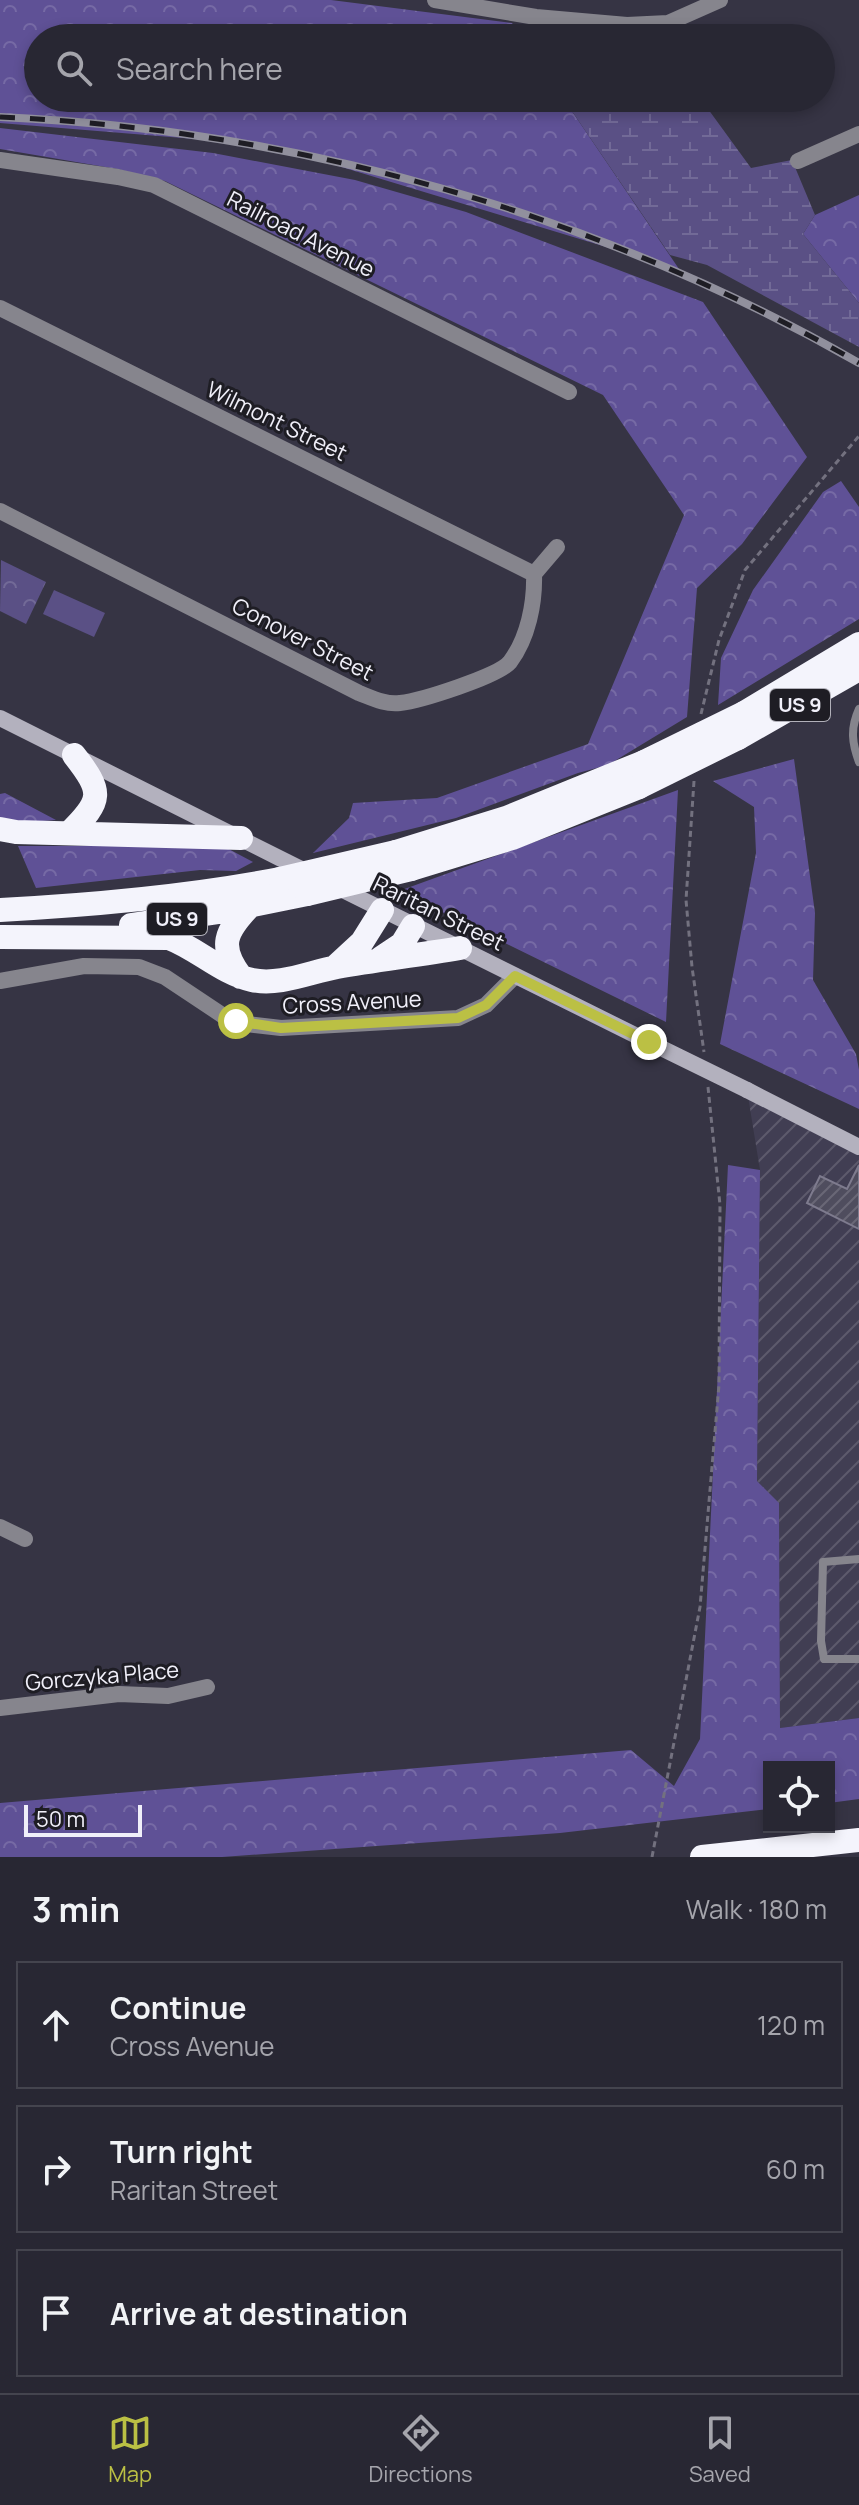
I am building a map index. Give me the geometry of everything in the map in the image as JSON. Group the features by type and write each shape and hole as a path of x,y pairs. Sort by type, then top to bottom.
{"highway":[{"name":"US 9","path":"0,937 46,936 250,906 307,894 404,860 644,762 744,713 859,644"},
{"name":"US 9","path":"0,910 190,895 404,860 512,838 639,787 738,738 859,670"},
{"path":"69,833 89,811 96,794 91,776 74,755"},
{"path":"5,833 241,838"},
{"path":"0,895 106,904"},
{"path":"241,977 228,957 227,941 234,925 250,906"},
{"path":"334,968 362,942 382,910"},
{"path":"376,962 402,944 413,926"},
{"path":"46,936 169,938 241,977 267,981 460,948"},
{"path":"708,1856 859,1840"}],"street":[{"path":"435,0 536,17 616,24"},
{"path":"648,24 668,23 720,0"},
{"path":"798,161 859,134"},
{"name":"Railroad Avenue","path":"0,160 154,185 569,392"},
{"name":"Wilmont Street","path":"0,308 534,574"},
{"name":"Conover Street","path":"0,511 359,693 379,701 399,704 489,676 509,664 523,637 535,599 534,574"},
{"path":"534,574 557,547"},
{"name":"Raritan Street","path":"0,718 859,1147"},
{"name":"Cross Avenue","path":"0,981 84,966 139,967 165,977 225,1017 246,1024 281,1028 458,1018 486,1005 515,976"},
{"path":"0,1527 25,1539"},
{"name":"Gorczyka Place","path":"0,1708 119,1694 168,1696 207,1687"}],"lane":[{"path":"859,709 852,729 859,762"},
{"path":"859,1559 823,1562 821,1641 824,1659 859,1659"}],"path":[{"path":"701,715 719,640 745,570 859,436"},
{"path":"694,777 686,900 706,1064"},
{"path":"652,1857 700,1607 719,1385 720,1205 707,1080"}],"shaded area":[{"path":"747,1090 859,1147 859,1718 780,1728 779,1504 757,1481 760,1170"}],"green space":[{"path":"0,0 331,0 512,23 24,24 24,112 572,112 679,269 269,145 0,123"},
{"path":"573,112 710,112 751,168 792,160 815,215 803,234 859,303 859,347 707,265 670,255"},
{"path":"0,128 213,153 355,180 466,212 703,302 807,457 742,544 697,588 687,717 608,765 456,818 313,853 349,818 353,803 437,798 588,744 684,515 603,395 165,181 117,169 0,149"},
{"path":"859,195 859,303 803,234 815,215"},
{"path":"841,481 859,507 859,619 718,705 721,658 753,590 823,492"},
{"path":"1,560 46,582 26,624 0,611"},
{"path":"54,590 105,613 94,637 43,614"},
{"path":"794,759 815,913 813,980 856,1054 859,1109 720,1044 756,853 754,807 713,781"},
{"path":"678,790 666,1022 399,891"},
{"path":"5,793 56,820 15,823 0,820 0,794"},
{"path":"18,846 223,846 253,862 236,871 200,870 36,888"},
{"path":"728,1165 760,1170 757,1481 779,1503 780,1728 859,1718 859,1799 835,1802 835,1761 763,1761 763,1810 560,1833 222,1857 0,1857 0,1803 631,1750 674,1786 700,1739"}],"building":[{"path":"859,1165 859,1229 807,1203 820,1176 847,1189"}],"railway":[{"path":"0,117 112,125 223,140 334,161 444,189 552,223 657,264 760,310 859,363"}],"route":[{"path":"236,1021 281,1028 458,1018 478,1011 515,976 649,1042"}]}
